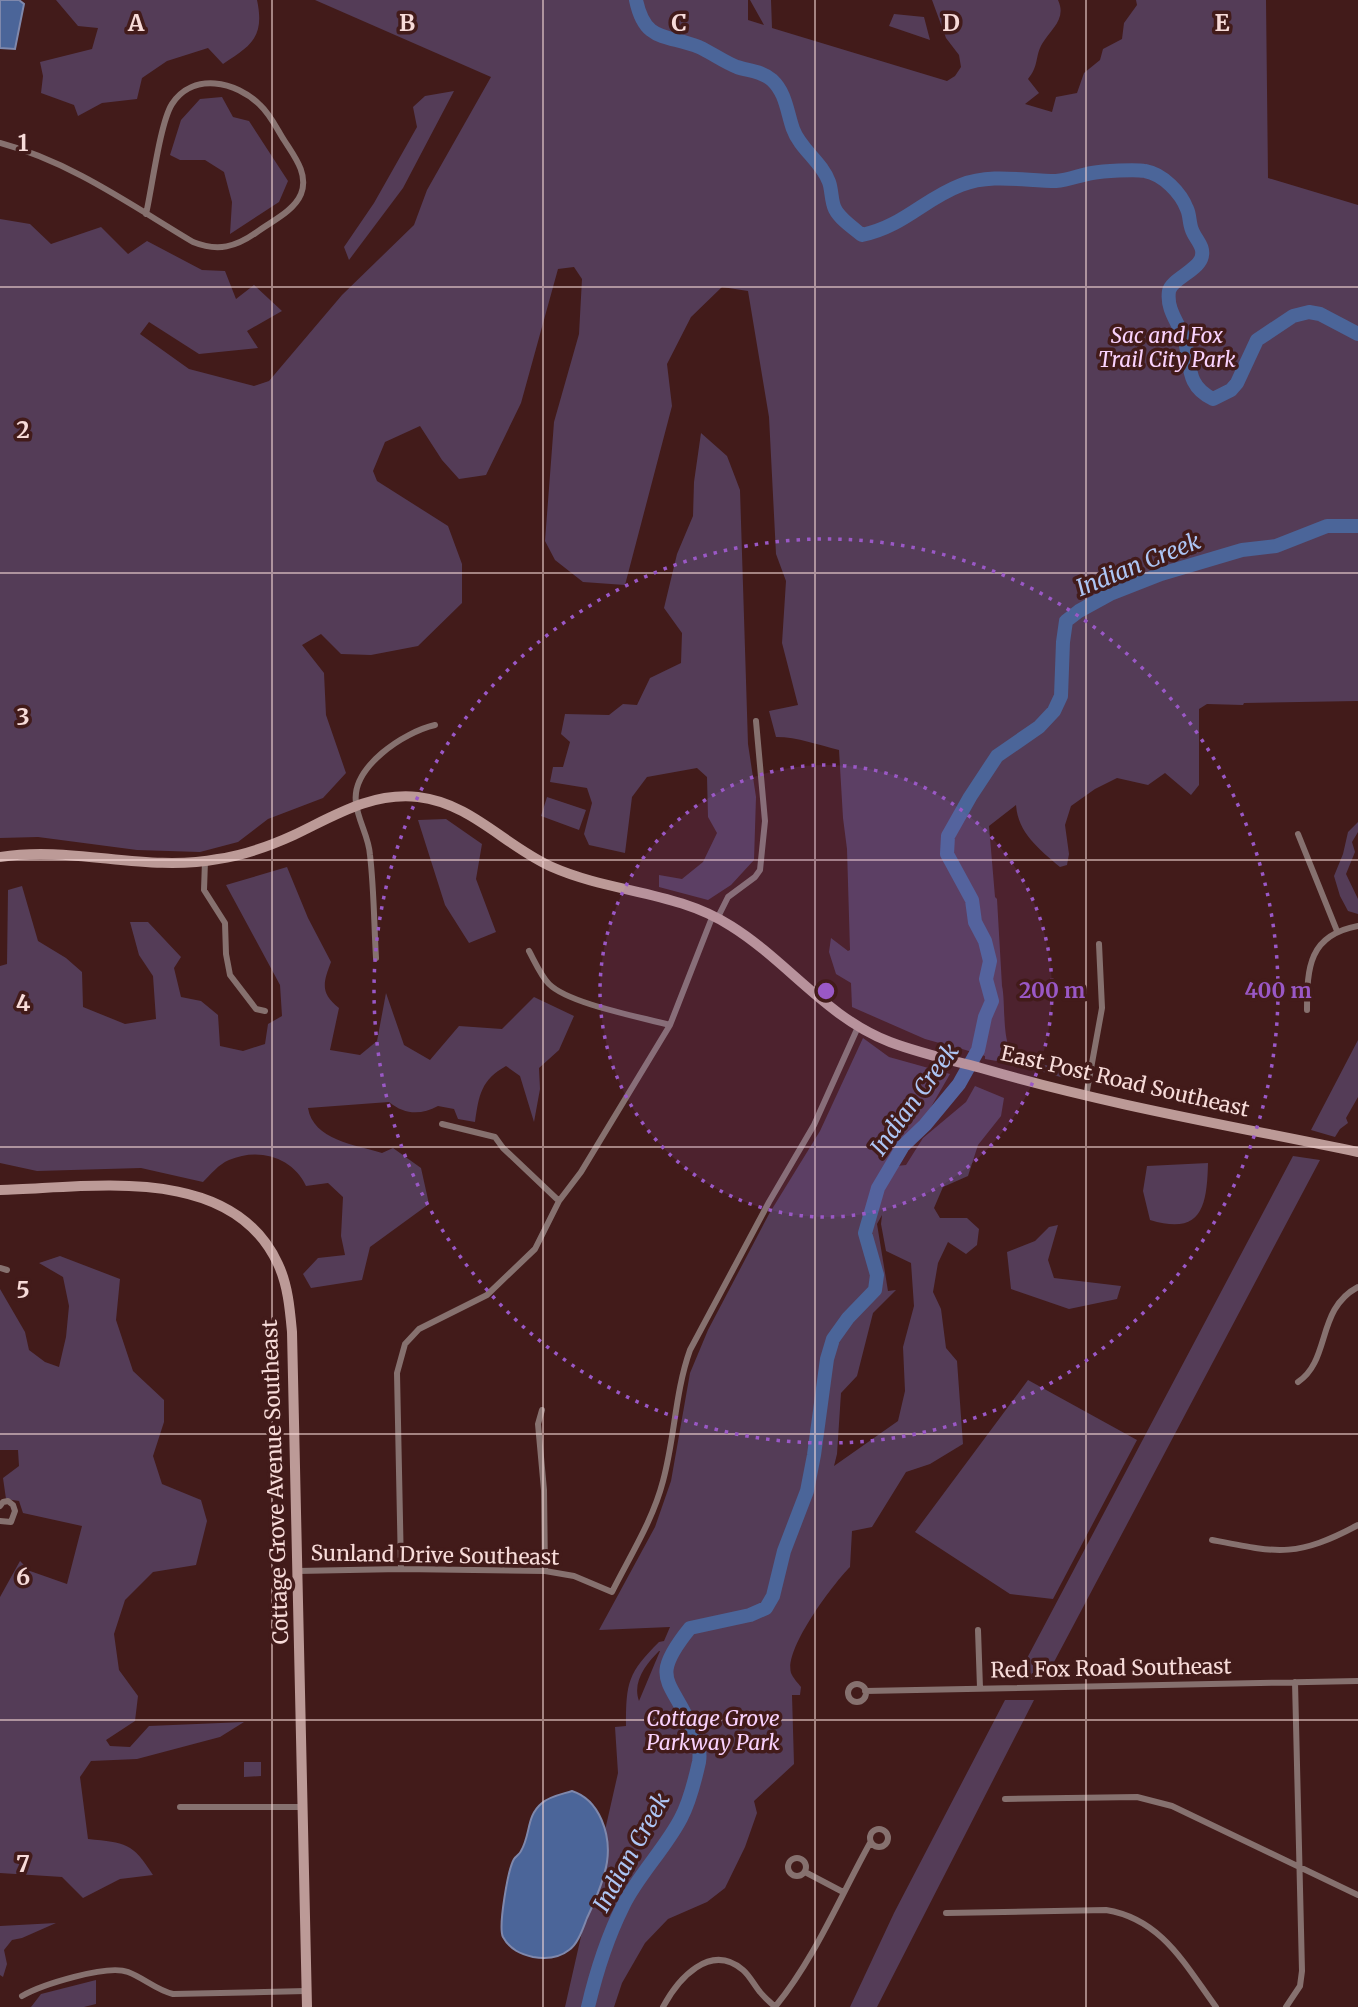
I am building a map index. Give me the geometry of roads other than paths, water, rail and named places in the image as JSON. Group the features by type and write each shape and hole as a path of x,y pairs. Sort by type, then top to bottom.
{"main road":[{"name":"East Post Road Southeast","path":"0,857 31,855 153,863 205,862 265,847 356,805 395,797 434,800 473,816 551,867 594,881 676,900 716,916 761,946 828,1006 858,1027 890,1042 1041,1086 1358,1152"},
{"name":"Cottage Grove Avenue Southeast","path":"0,1190 136,1186 197,1196 224,1208 248,1224 262,1238 278,1265 290,1310 295,1411 307,2007"}],"street":[{"path":"0,143 30,151 67,166 146,214 206,247 237,246 292,207 303,187 303,175 262,106 245,93 228,85 208,82 194,86 171,105 146,214"},
{"path":"401,1569 396,1386 402,1351 419,1329 487,1295 535,1248 559,1201 581,1172 670,1025 716,916 728,897 755,877 760,870 765,821 756,721"},
{"path":"376,958 370,853 356,805 356,794 363,775 385,751 410,734 435,725"},
{"path":"1298,834 1337,931"},
{"path":"205,862 204,890 225,923 230,975 257,1009 265,1011"},
{"path":"1307,1010 1309,968 1314,952 1325,939 1337,931 1358,926"},
{"path":"1086,1096 1102,1008 1099,944"},
{"path":"528,951 549,984 559,992 670,1025"},
{"name":"Sunland Drive Southeast","path":"297,1571 545,1571 574,1576 612,1592 652,1512 664,1480 683,1370 690,1350 769,1202 814,1125 858,1027"},
{"path":"442,1124 495,1137 503,1148 559,1201"},
{"path":"1298,1382 1310,1374 1331,1313 1346,1294 1358,1287"},
{"path":"542,1410 538,1424 544,1490 545,1571"},
{"path":"0,1506 8,1501 15,1511 11,1522 0,1521"},
{"path":"1212,1540 1278,1551 1299,1550 1358,1525"},
{"path":"978,1630 980,1688"},
{"name":"Red Fox Road Southeast","path":"865,1692 1358,1681"},
{"path":"1286,2007 1300,1986 1302,1971 1295,1682"},
{"path":"1004,1799 1137,1797 1153,1800 1358,1895"},
{"path":"180,1807 302,1807"},
{"path":"663,2007 690,1969 704,1962 717,1960 731,1962 743,1970 775,2007 790,1989 811,1953 870,1843"},
{"path":"805,1872 843,1892"},
{"path":"946,1913 1121,1912 1136,1918 1167,1940 1216,2007"},
{"path":"22,1996 35,1988 113,1970 127,1972 173,1994 306,1991"}],"water":[{"path":"0,0 19,0 24,4 15,49 0,48"},
{"path":"572,1791 590,1802 602,1820 608,1852 606,1869 575,1944 565,1953 556,1956 533,1957 516,1951 503,1937 503,1911 509,1874 514,1859 524,1845 537,1808 549,1799"}],"waterway":[{"name":"Indian Creek","path":"636,0 645,24 659,35 699,47 732,65 760,73 777,85 796,136 826,175 835,209 843,220 862,235 890,225 936,197 972,181 996,178 1056,181 1092,173 1127,170 1145,171 1165,180 1184,203 1202,251 1201,259 1194,268 1171,287 1171,311 1185,341 1194,382 1204,394 1213,399 1231,390 1237,383 1257,340 1293,316 1309,312 1320,314 1358,334"},
{"name":"Indian Creek","path":"588,2007 602,1956 617,1918 636,1884 681,1818 690,1798 699,1762 693,1731 667,1680 669,1659 690,1628 750,1615 766,1608 773,1596 784,1551 807,1491 827,1359 833,1339 848,1318 875,1290 877,1275 865,1233 878,1188 903,1146 925,1125 959,1084 978,1050 985,1017 992,1001 986,979 990,961 985,941 975,922 972,900 947,854 948,836 997,756 1039,727 1054,711 1061,696 1066,621 1079,611 1110,594 1161,574 1242,550 1276,546 1327,526 1358,526"}],"park label":[{"name":"Sac and Fox Trail City Park","path":"1167,347"},
{"name":"Cottage Grove Parkway Park","path":"713,1730"}]}
